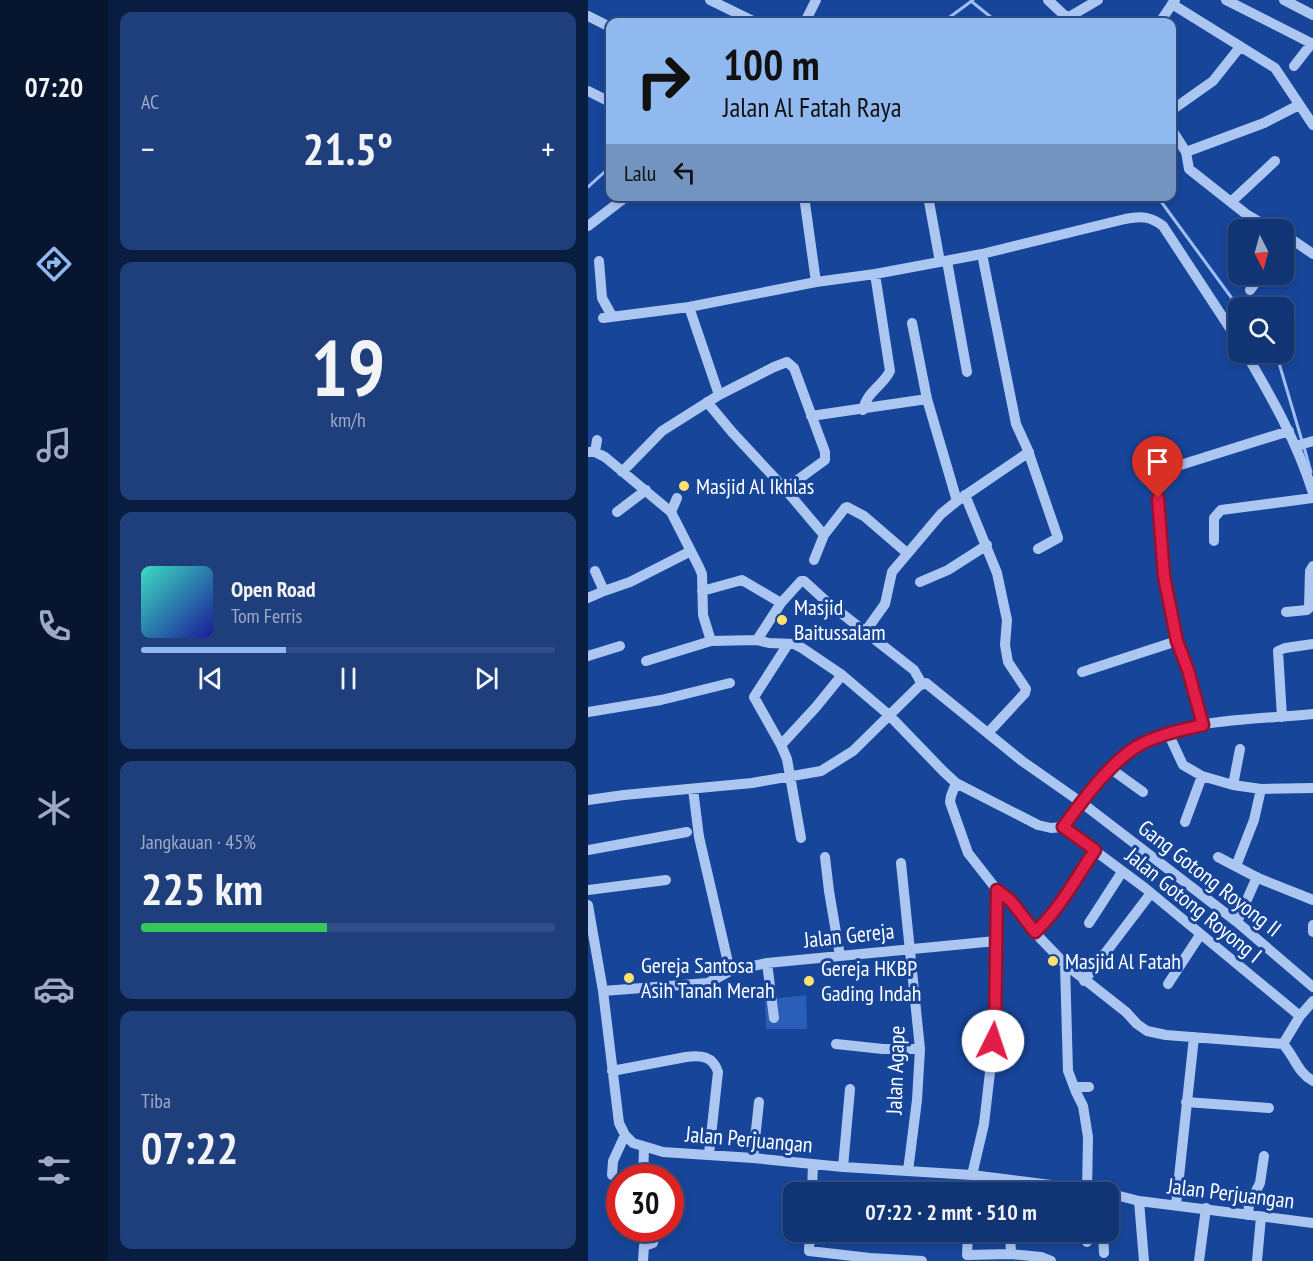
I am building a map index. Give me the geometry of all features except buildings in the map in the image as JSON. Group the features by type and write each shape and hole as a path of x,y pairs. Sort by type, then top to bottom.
{"street":[{"path":"710,0 747,18"},
{"path":"806,18 816,0"},
{"path":"1048,0 1069,17 1098,0"},
{"path":"1226,0 1312,43 1294,66"},
{"path":"1284,0 1312,11"},
{"path":"1163,18 1174,2 1275,68 1313,125"},
{"path":"588,16 606,25"},
{"path":"1176,107 1213,81 1240,47"},
{"path":"588,91 606,100"},
{"path":"1186,152 1264,123 1299,105"},
{"path":"1176,136 1186,152 1189,169 1254,219"},
{"path":"1232,202 1275,161"},
{"path":"588,226 620,201"},
{"path":"805,201 816,282"},
{"path":"929,201 967,372"},
{"path":"600,261 602,298 608,317 689,307 816,282 876,274 982,254 1136,216 1154,218 1163,226 1228,325"},
{"path":"1294,244 1313,255"},
{"path":"982,254 1016,424 1029,452 1058,538 1038,549"},
{"path":"863,410 865,399 890,371 876,274"},
{"path":"1250,290 1254,285"},
{"path":"689,307 719,395"},
{"path":"912,322 927,399 961,498 987,545 997,573 1005,603 1008,662 1026,689 1025,693 988,733"},
{"path":"622,472 662,431 719,395 787,362 794,368 825,452 825,460 785,489"},
{"path":"1252,363 1298,445 1313,493"},
{"path":"811,416 927,399"},
{"path":"707,402 824,535"},
{"path":"1203,725 1188,670 1177,641 1164,576 1157,477 1161,472 1174,467 1289,431"},
{"path":"597,440 592,452 605,457 671,512 702,574 703,615 711,641"},
{"path":"1298,445 1313,441"},
{"path":"866,632 881,612 887,598 890,578 907,553 941,514 1029,452"},
{"path":"617,512 646,490"},
{"path":"671,512 677,498"},
{"path":"1214,541 1214,518 1221,510 1313,498"},
{"path":"814,560 824,535 845,508 864,516 907,553"},
{"path":"920,582 948,570 987,545"},
{"path":"588,598 630,582 691,551"},
{"path":"1286,612 1308,608 1310,573 1313,566"},
{"path":"595,572 604,591"},
{"path":"702,591 742,580 781,603 757,640"},
{"name":"Gang Gotong Royong II","path":"781,603 801,581 804,581 827,602 914,670 922,684 929,684 1023,761 1082,802 1237,922 1313,987"},
{"path":"646,661 711,641 757,640 802,648 842,675 889,715 956,783 1038,825 1051,828 1063,827 1120,759 1137,746 1168,733 1203,725 1313,714"},
{"path":"1082,672 1177,641"},
{"path":"788,644 754,693 787,759 801,838"},
{"path":"1282,717 1278,651 1313,644"},
{"path":"588,656 620,646"},
{"path":"781,745 842,675"},
{"path":"588,712 661,700 730,683"},
{"path":"588,800 790,777 821,771 853,751 922,684"},
{"path":"1168,733 1183,765 1202,776 1233,785 1261,789 1313,788"},
{"path":"1233,785 1240,749"},
{"path":"1112,769 1143,792"},
{"path":"1185,822 1202,776"},
{"path":"956,783 950,802 971,859 997,890 1011,901 1035,932 1084,981 1147,1031 1167,1035 1283,1044 1291,1053 1299,1071 1313,1082"},
{"path":"693,789 699,837 730,971"},
{"path":"1236,866 1254,820 1261,789"},
{"name":"Jalan Gotong Royong I","path":"1063,827 1151,893 1300,1016"},
{"path":"588,850 687,832"},
{"path":"1035,932 1060,904 1095,850"},
{"path":"825,856 840,956"},
{"path":"1218,857 1257,877 1313,900"},
{"name":"Jalan Agape","path":"901,863 920,1049 908,1171"},
{"path":"1089,923 1122,872"},
{"path":"1237,922 1257,877"},
{"path":"588,890 666,880"},
{"path":"972,1182 984,1124 995,1029 997,890"},
{"path":"1084,981 1151,893"},
{"path":"588,904 603,991 619,1123 625,1135 613,1164"},
{"path":"1313,925 1313,932"},
{"path":"1168,984 1200,935"},
{"name":"Jalan Gereja","path":"603,991 708,983 730,971 767,963 996,941"},
{"path":"767,963 774,1018"},
{"path":"1065,964 1068,1071 1083,1106 1088,1137 1087,1182"},
{"path":"1283,1044 1313,1000"},
{"path":"1176,1204 1194,1037"},
{"path":"836,1044 883,1049 920,1049"},
{"path":"612,1071 697,1055 709,1057 716,1064 718,1072 709,1154"},
{"path":"1074,1087 1089,1087"},
{"path":"843,1167 850,1089"},
{"path":"753,1158 759,1102"},
{"path":"1186,1102 1269,1108"},
{"name":"Jalan Perjuangan","path":"625,1135 633,1143 644,1148 663,1152 972,1175 1029,1182"},
{"path":"643,1164 644,1148"},
{"path":"1248,1215 1249,1205 1260,1183 1264,1156"},
{"path":"812,1182 813,1164"},
{"name":"Jalan Perjuangan","path":"1119,1196 1139,1201 1313,1222"},
{"path":"1139,1201 1144,1261"},
{"path":"1199,1261 1206,1208"},
{"path":"1257,1261 1261,1217"},
{"path":"643,1261 644,1248 653,1242"},
{"path":"968,1242 967,1258 1011,1254 1041,1257 1051,1261"},
{"path":"1010,1242 1011,1254"},
{"path":"1103,1242 1104,1253"},
{"path":"809,1256 922,1261"}],"shaded area":[{"path":"806,995 807,1029 766,1029 765,1000"}],"waterway":[{"path":"948,18 973,0"},
{"path":"971,1 992,18"},
{"path":"588,187 606,171"},
{"path":"1161,201 1231,297"},
{"path":"1279,363 1302,441"},
{"path":"1304,447 1311,472"}],"place":[{"name":"Masjid Al Ikhlas","path":"684,486"},
{"name":"Masjid Baitussalam","path":"782,620"},
{"name":"Masjid Al Fatah","path":"1053,961"},
{"name":"Gereja Santosa Asih Tanah Merah","path":"629,978"},
{"name":"Gereja HKBP Gading Indah","path":"809,981"}],"route":[{"path":"993,1041 997,890 1011,901 1035,932 1060,904 1095,850 1063,827 1082,802 1120,759 1137,746 1168,733 1203,725 1188,670 1177,641 1164,576 1158,498"}]}
